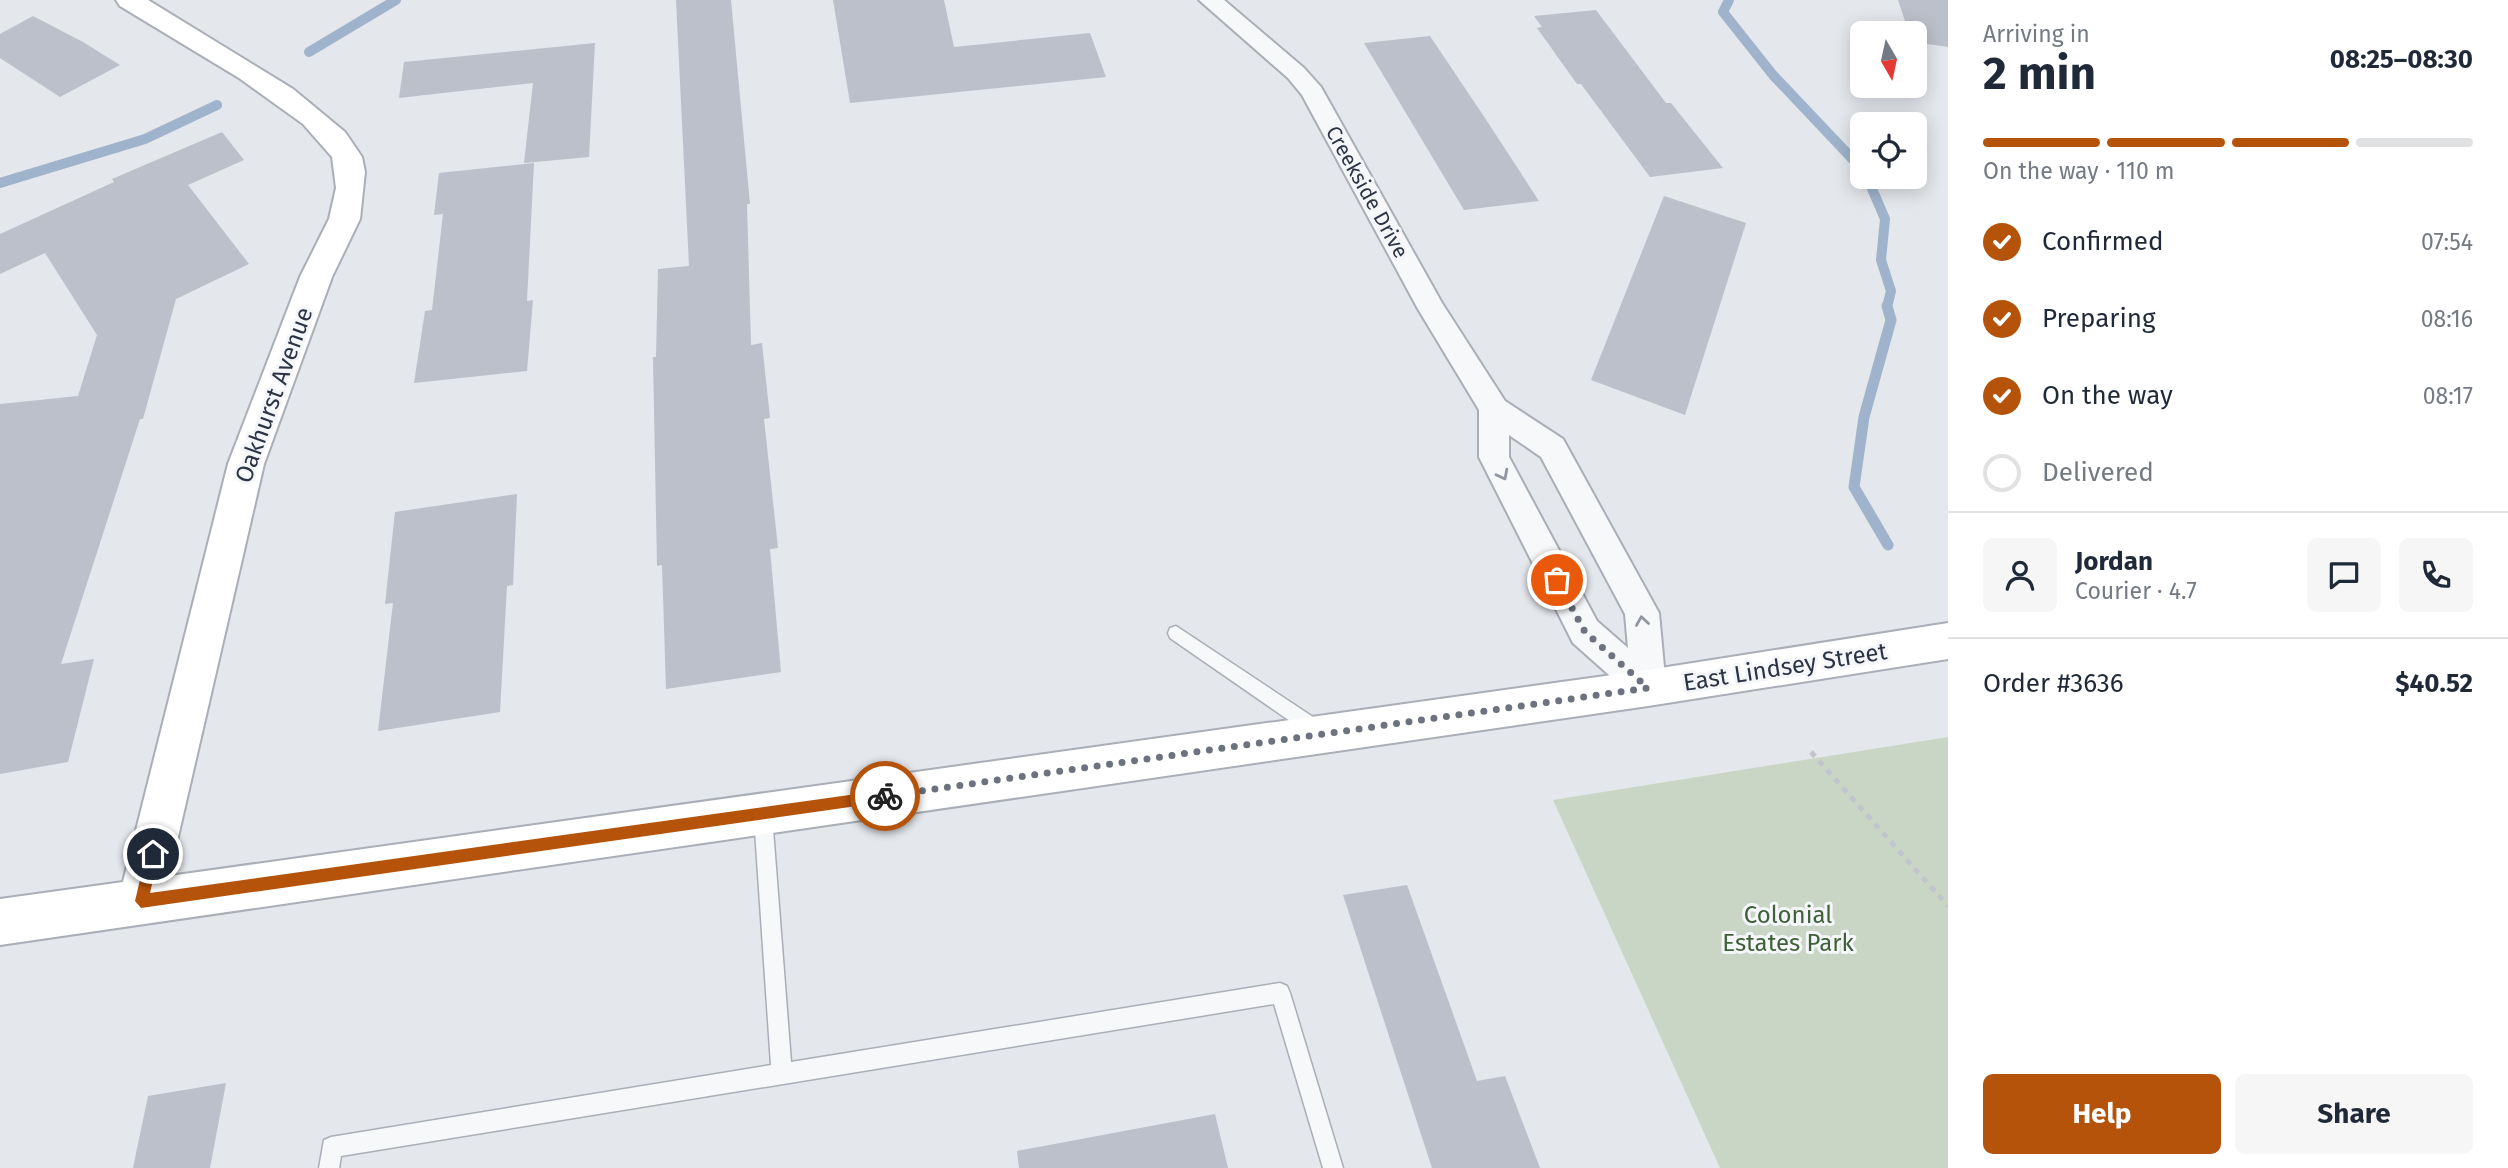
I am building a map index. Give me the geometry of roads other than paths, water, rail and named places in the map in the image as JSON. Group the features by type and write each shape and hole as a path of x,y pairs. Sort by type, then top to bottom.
{"street":[{"name":"Oakhurst Avenue","path":"129,0 293,101 341,144 351,176 350,194 331,253 316,277 246,464 141,901"},
{"name":"Creekside Drive","path":"1210,0 1296,73 1312,92 1411,273 1494,409 1552,448 1642,613 1648,688"},
{"path":"1494,409 1494,457 1585,632 1648,688"},
{"name":"East Lindsey Street","path":"0,922 1648,688 1948,641"}],"lane":[{"path":"1176,633 1324,734"},
{"path":"762,813 782,1073"},
{"path":"329,1168 331,1147 1280,993 1333,1168"}],"waterway":[{"path":"309,52 396,0"},
{"path":"1729,0 1723,12 1773,75 1850,156"},
{"path":"0,183 145,139 217,105"},
{"path":"1872,189 1885,219 1881,260 1891,291 1887,306"},
{"path":"1887,306 1891,320 1864,417 1854,487 1888,545"}],"park label":[{"name":"Colonial Estates Park","path":"1788,929"}]}
